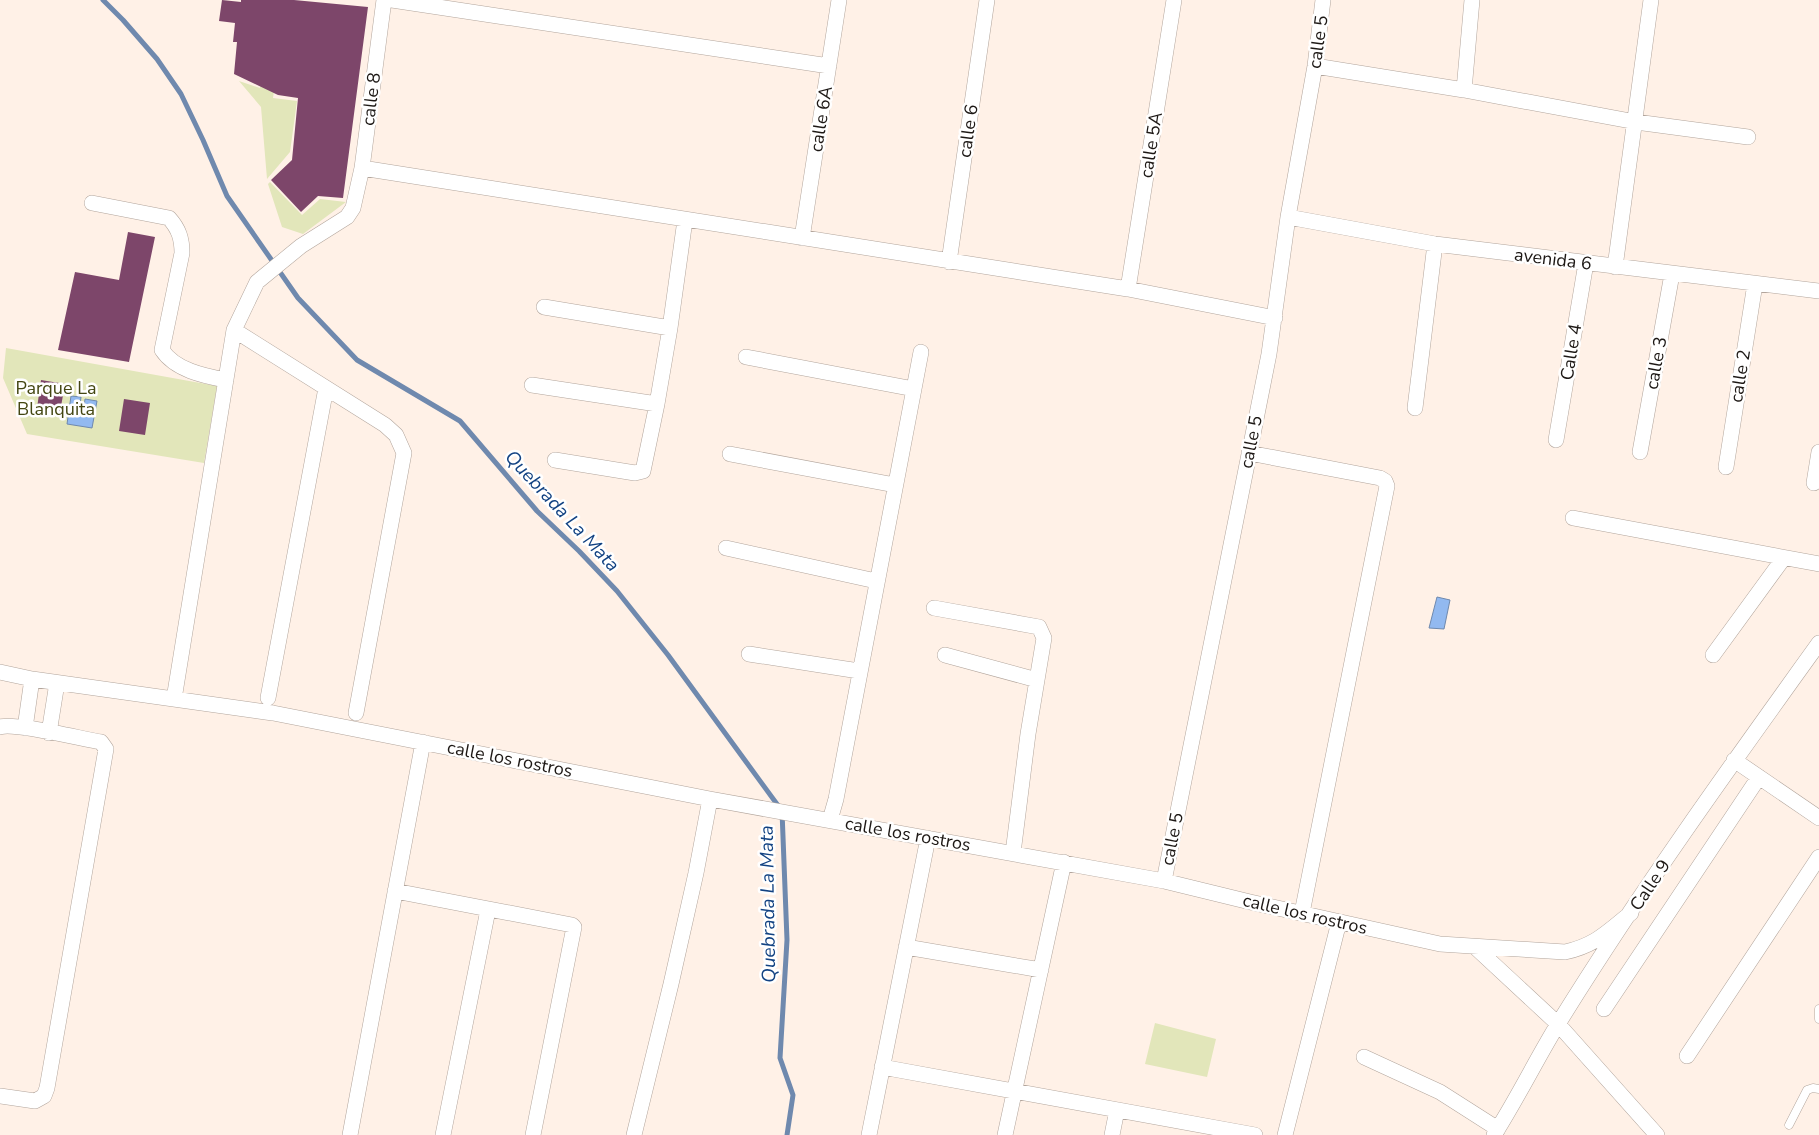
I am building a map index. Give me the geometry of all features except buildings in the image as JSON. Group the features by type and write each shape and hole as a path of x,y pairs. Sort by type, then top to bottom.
{"street":[{"name":"calle 8","path":"234,330 257,282 301,246 347,217 354,208 362,168 384,0"},
{"path":"392,0 829,66"},
{"name":"calle 6A","path":"802,238 839,0"},
{"name":"calle 6","path":"949,262 987,0"},
{"name":"calle 5A","path":"1128,289 1174,0"},
{"name":"calle 5","path":"1164,880 1275,318 1288,217 1315,66 1323,0"},
{"path":"1464,90 1472,0"},
{"path":"1615,267 1651,0"},
{"path":"1315,66 1464,90 1636,122 1748,137"},
{"path":"362,168 1128,289 1275,318"},
{"path":"92,203 169,218 175,224 182,237 182,253 162,350 167,358 183,368 226,380"},
{"name":"avenida 6","path":"1288,217 1435,244 1819,291"},
{"path":"555,460 635,474 643,471 670,328 684,220"},
{"path":"1415,408 1435,244"},
{"name":"Calle 4","path":"1556,440 1586,263"},
{"name":"calle 3","path":"1640,452 1672,274"},
{"name":"calle 2","path":"1726,467 1754,284"},
{"path":"544,307 670,328"},
{"path":"174,699 234,330 385,424 396,435 404,453 356,713"},
{"path":"830,820 836,799 921,352"},
{"path":"746,357 914,389"},
{"path":"532,385 657,404"},
{"path":"268,698 326,388"},
{"path":"1814,483 1819,452"},
{"path":"1249,453 1380,478 1385,481 1387,486 1302,912"},
{"path":"730,454 895,485"},
{"path":"1573,518 1783,559 1819,564"},
{"path":"726,548 876,581"},
{"path":"1713,655 1783,559"},
{"path":"934,608 1039,627 1044,638 1013,853"},
{"name":"Calle 9","path":"1496,1132 1558,1024 1631,913 1734,760 1819,643"},
{"path":"749,654 859,671"},
{"path":"945,655 1037,680"},
{"name":"calle los rostros","path":"0,672 57,683 273,713 710,799 1164,880 1250,902 1440,944 1565,952 1596,942 1631,913"},
{"path":"25,728 32,679"},
{"path":"49,733 57,683"},
{"path":"0,726 25,728 101,742 106,749 47,1088 44,1096 36,1101 0,1096"},
{"path":"350,1135 424,742"},
{"path":"1734,760 1819,818"},
{"path":"1604,1009 1759,777"},
{"path":"634,1135 676,965 710,799"},
{"path":"869,1135 928,838"},
{"path":"1687,1056 1819,857"},
{"path":"1005,1135 1064,862"},
{"path":"395,891 572,925 574,927 533,1135"},
{"path":"443,1135 488,910"},
{"path":"1285,1135 1339,922"},
{"path":"906,947 1041,970"},
{"path":"1475,947 1558,1024 1657,1135"},
{"path":"1364,1057 1440,1092 1496,1132"},
{"path":"882,1067 1117,1110 1185,1129 1255,1135"},
{"path":"1112,1135 1117,1110"}],"lane":[{"path":"1819,1009 1819,1019"},
{"path":"1789,1125 1807,1090 1819,1089"}],"green space":[{"path":"265,54 279,56 273,98 297,101 290,152 267,179 261,107 239,81 260,88"},
{"path":"270,182 302,215 320,199 346,202 303,234 282,227 268,184"},
{"name":"Parque La Blanquita","path":"6,348 217,386 204,463 27,434 3,378"},
{"path":"1155,1023 1216,1039 1207,1077 1145,1064"}],"water":[{"path":"71,396 81,397 79,413 83,414 85,399 97,401 92,428 67,424"},
{"path":"1437,597 1450,600 1444,629 1429,628"}],"waterway":[{"name":"Quebrada La Mata","path":"103,0 157,59 181,94 227,196 298,298 357,360 460,421 537,511 617,591 668,655 782,811 787,940 780,1058 793,1095 787,1135"}]}
